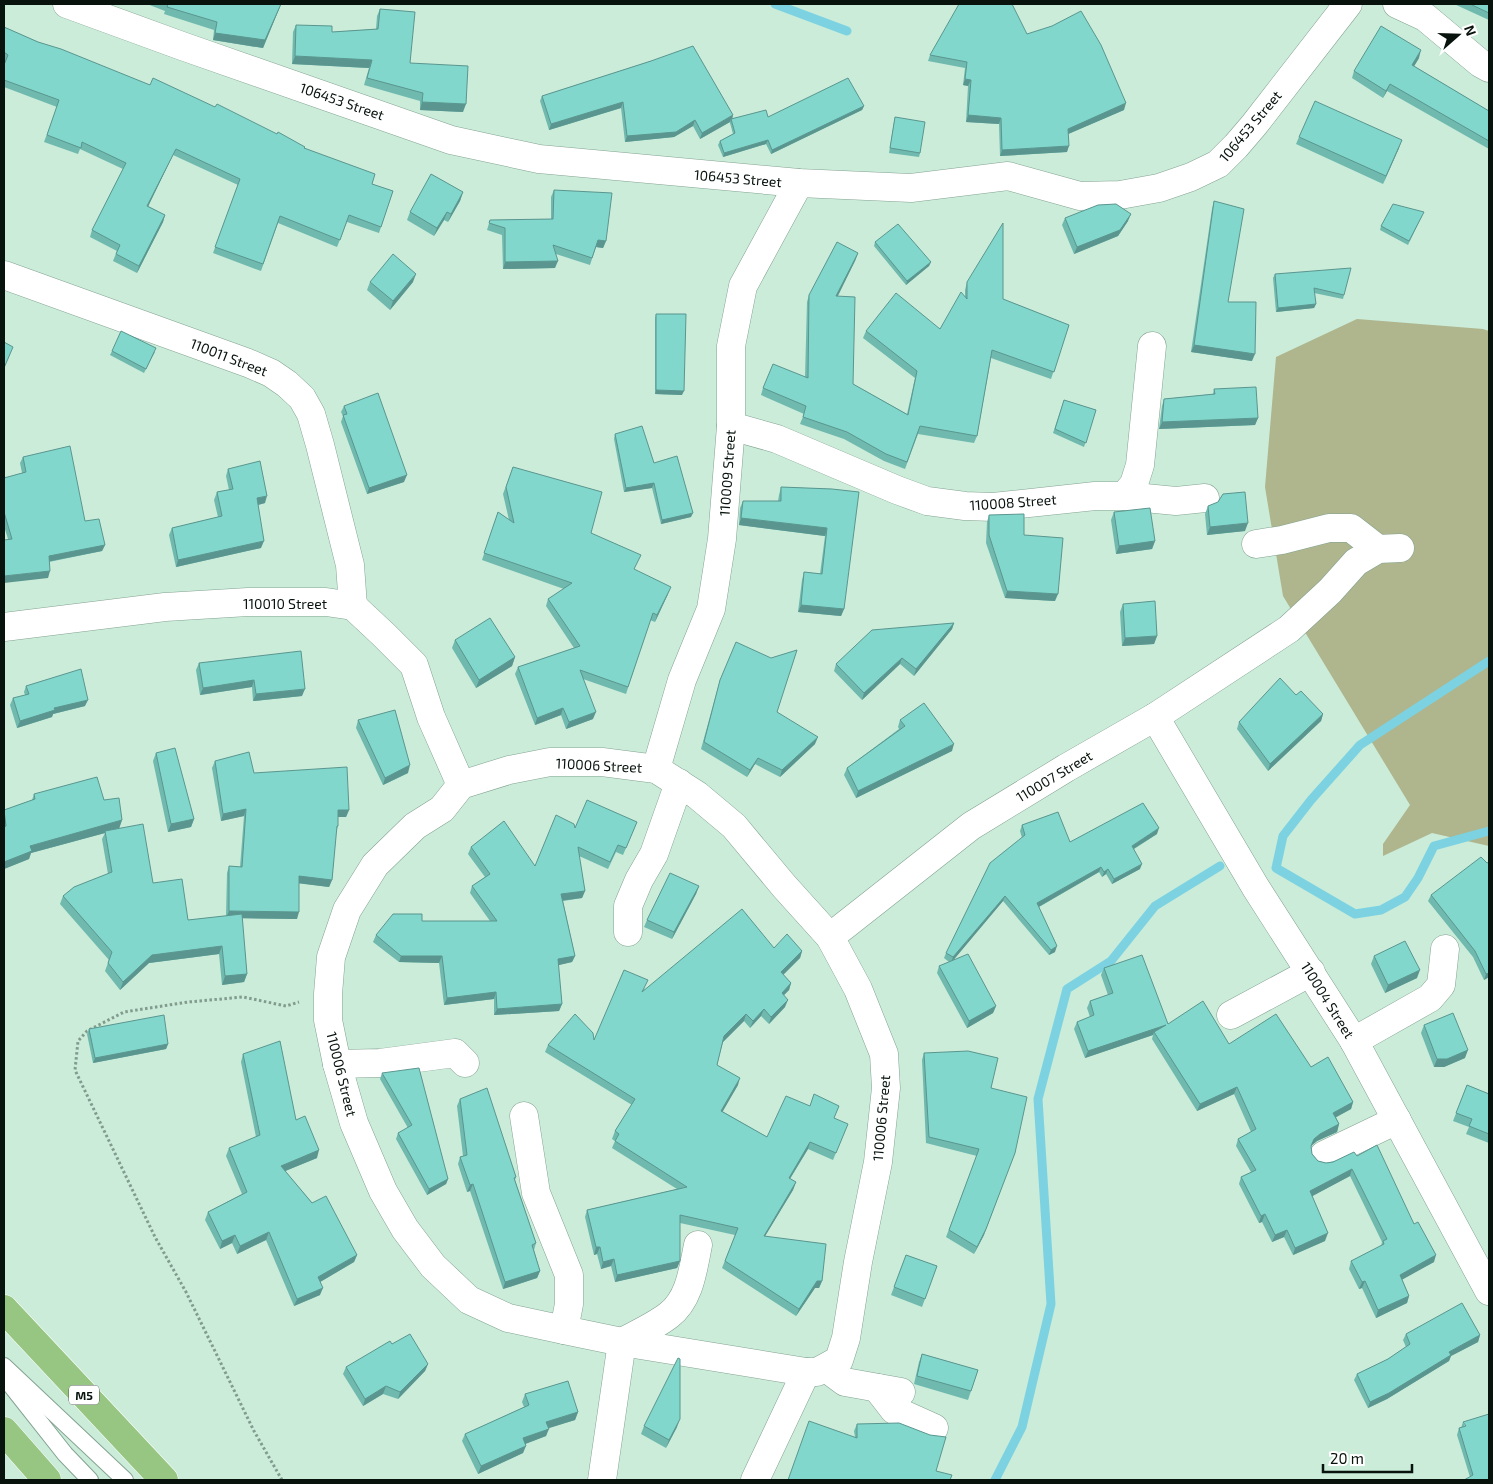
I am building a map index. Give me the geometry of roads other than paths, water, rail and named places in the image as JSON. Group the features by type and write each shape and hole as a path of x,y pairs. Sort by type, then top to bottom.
{"main road":[{"name":"M5","path":"4,1310 164,1480"},
{"path":"4,1431 47,1480"}],"street":[{"name":"106453 Street","path":"67,4 451,140 539,159 799,183 910,188 1008,176 1080,196 1120,195 1159,188 1191,178 1218,164 1236,146 1348,4"},
{"path":"1397,4 1425,17 1480,63 1489,68"},
{"name":"110009 Street","path":"656,768 682,680 711,609 722,540 731,426 731,346 743,286 799,183"},
{"name":"110011 Street","path":"4,275 248,363 271,373 302,398 311,414 320,445 350,565 352,606"},
{"path":"1124,496 1134,484 1140,465 1152,346"},
{"name":"110008 Street","path":"731,426 777,439 927,501 965,506 993,507 1096,496 1124,496 1176,501 1205,498"},
{"name":"110007 Street","path":"830,937 971,826 1155,717 1289,629 1356,562 1389,548 1351,528 1329,528 1282,540 1256,544"},
{"name":"110010 Street","path":"4,627 165,607 248,602 326,602 352,606"},
{"path":"352,606 414,665 432,717 461,785"},
{"name":"110004 Street","path":"1155,717 1256,888 1354,1041 1489,1291"},
{"name":"110006 Street","path":"550,762 602,762 656,768 679,783 697,795 734,826 830,937 858,989 884,1054 886,1088 878,1162 858,1262 846,1338 839,1360 816,1370 622,1342 508,1318 469,1300 433,1266 404,1229 383,1191 354,1123 337,1064 328,1020 328,994 331,957 347,910 375,865 415,826 442,809 461,785 509,770 550,762"},
{"path":"628,932 628,906 639,880 654,854 679,783"},
{"path":"1354,1041 1430,998 1441,985 1445,949"},
{"path":"1231,1015 1311,972"},
{"path":"337,1064 380,1062 455,1053 465,1063"},
{"path":"524,1116 536,1193 568,1275 569,1304 564,1330"},
{"path":"1324,1155 1397,1120"},
{"path":"602,1480 622,1342 669,1315 682,1300 692,1278 698,1245"},
{"path":"755,1480 816,1370 845,1382 889,1390 894,1410 934,1428"}],"lane":[{"path":"4,1366 125,1480"},
{"path":"4,1376 65,1454 90,1480"}],"waterway":[{"path":"775,4 847,31"},
{"path":"1489,661 1360,745 1311,800 1283,836 1276,868 1355,914 1381,910 1405,897 1418,878 1434,846 1489,831"},
{"path":"995,1480 1022,1427 1051,1304 1038,1099 1067,989 1111,961 1155,906 1220,866"}]}
